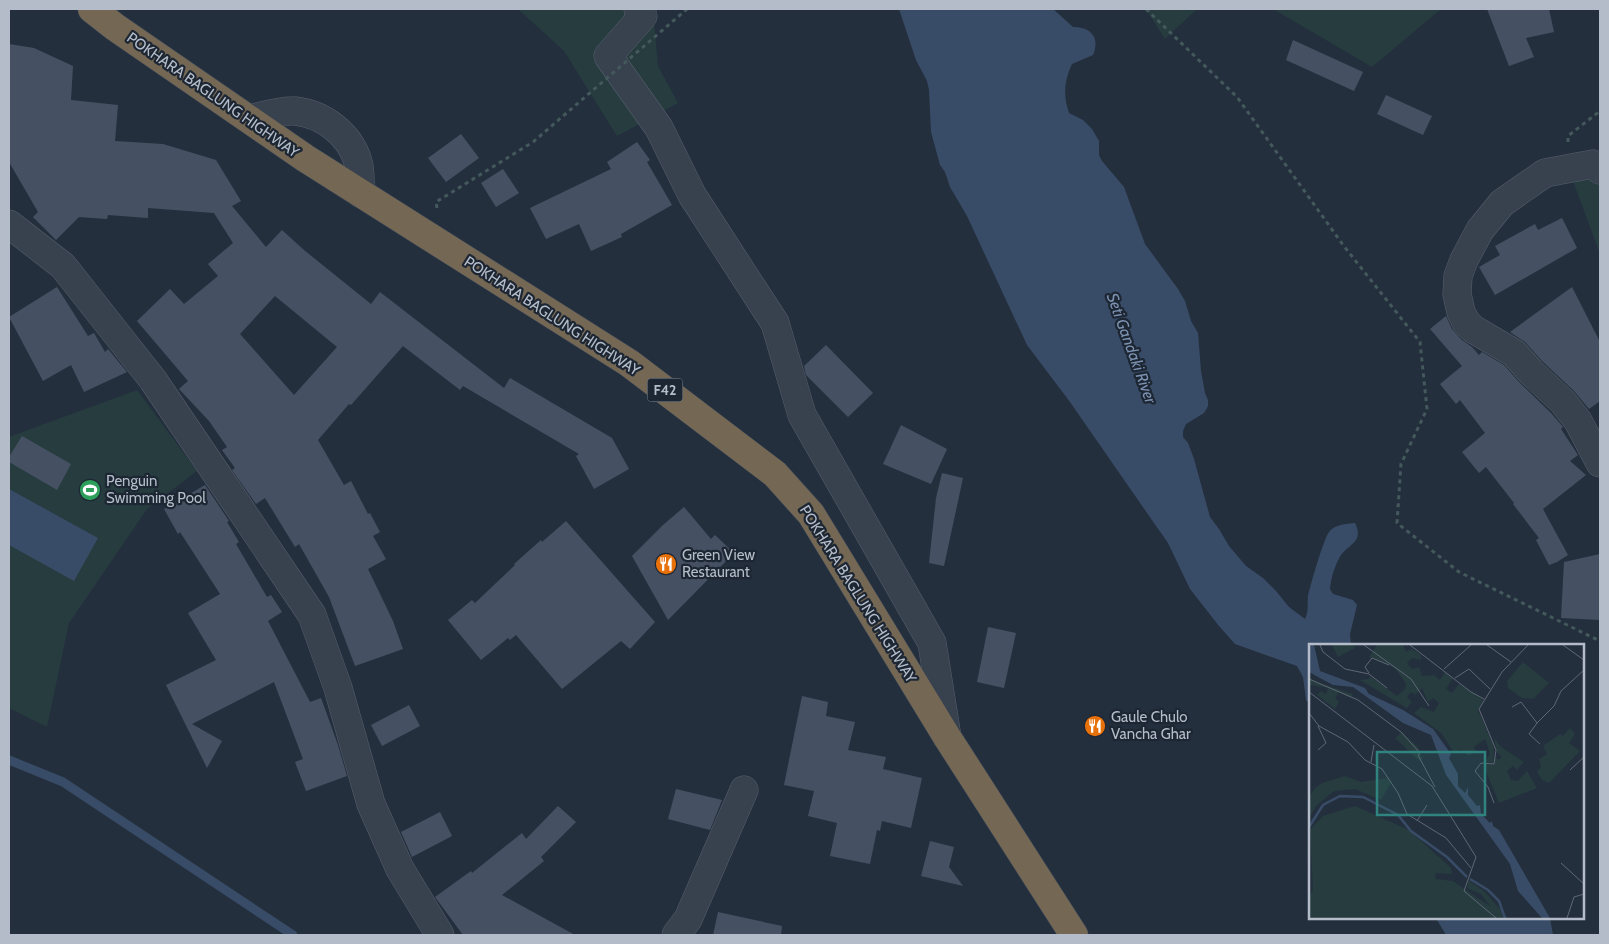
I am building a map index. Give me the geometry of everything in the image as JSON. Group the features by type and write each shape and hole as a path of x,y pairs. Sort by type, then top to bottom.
{"highway":[{"name":"POKHARA BAGLUNG HIGHWAY","path":"92,9 115,27 360,193 629,363 775,474 811,514 947,737 1074,935"}],"street":[{"path":"638,9 643,16 608,56 659,128 692,195 775,324 802,415 932,643 947,737"},
{"path":"249,119 274,113 294,111 316,116 335,127 350,144 359,163 360,193"},
{"path":"1600,170 1593,164 1545,173 1502,203 1480,230 1461,265 1457,294 1461,312 1466,322 1473,329 1514,353 1563,402 1578,421 1600,463"},
{"path":"9,224 63,266 153,380 312,615 338,688 371,804 400,869 440,935"},
{"path":"676,935 688,919 744,790"}],"path":[{"path":"442,246 436,202 533,142 687,9"},
{"path":"1146,9 1237,97 1343,245 1420,342 1427,408 1401,464 1396,523 1459,572 1600,641"}],"green space":[{"path":"518,9 653,9 658,66 678,103 617,136 564,51"},
{"path":"1146,9 1197,9 1165,39"},
{"path":"1273,9 1441,9 1372,67"},
{"path":"1594,173 1600,180 1600,254 1573,181"},
{"name":"Penguin Swimming Pool","path":"137,390 197,471 147,509 69,623 47,727 9,708 9,437"}],"water":[{"name":"Seti Gandaki River","path":"899,9 1053,9 1073,27 1090,31 1093,35 1096,43 1093,55 1072,64 1069,70 1065,88 1067,106 1069,113 1083,120 1092,129 1099,141 1099,155 1102,161 1124,187 1145,244 1178,289 1198,333 1201,371 1208,406 1204,413 1186,424 1183,437 1188,443 1194,459 1210,517 1229,546 1246,566 1263,578 1289,607 1305,619 1311,583 1329,532 1338,526 1351,523 1355,523 1357,529 1358,534 1355,542 1341,555 1337,563 1330,589 1333,594 1353,600 1357,605 1350,634 1351,644 1309,644 1309,703 1306,700 1303,677 1297,666 1235,644 1219,626 1190,589 1168,543 1070,402 1027,345 967,216 940,165 931,132 927,81 916,60"},
{"path":"9,489 98,538 74,581 9,545"},
{"path":"1437,919 1550,919 1553,935 1446,935"}],"building":[{"path":"1487,9 1549,9 1554,32 1526,38 1534,57 1509,66"},
{"path":"1293,40 1363,72 1354,91 1286,60"},
{"path":"9,44 34,48 73,66 71,100 118,105 115,141 163,144 216,160 241,201 232,206 266,247 282,230 371,304 380,292 504,388 510,378 612,438 629,469 594,489 576,456 579,454 463,386 460,390 403,346 318,440 344,485 351,481 368,514 370,513 380,532 373,536 386,559 368,569 393,621 403,649 355,666 329,597 299,544 295,547 265,498 256,504 232,470 235,468 222,450 227,447 209,421 179,389 188,381 137,321 170,289 184,304 218,276 208,264 233,243 214,213 148,208 148,218 108,215 107,219 79,217 56,240 33,217 38,212 9,162","holes":["275,296 337,347 294,395 240,334"]},
{"path":"1386,95 1432,116 1423,135 1377,114"},
{"path":"461,134 479,158 446,182 428,158"},
{"path":"637,142 650,160 647,162 672,205 621,234 622,237 591,251 579,224 546,239 530,208 611,169 607,162"},
{"path":"503,169 519,193 496,207 481,183"},
{"path":"1562,218 1577,248 1495,295 1479,267 1500,255 1495,246 1535,224 1538,230"},
{"path":"57,287 88,336 94,333 105,352 108,349 127,372 84,392 71,365 43,381 9,317"},
{"path":"1572,287 1600,342 1600,401 1589,409 1574,391 1525,342 1510,332"},
{"path":"1446,316 1452,329 1462,340 1479,355 1482,352 1504,365 1551,413 1563,427 1561,429 1578,455 1570,461 1586,475 1543,509 1568,555 1557,562 1549,565 1536,540 1539,538 1486,467 1479,473 1462,452 1485,433 1460,400 1456,404 1440,384 1462,366 1430,329"},
{"path":"826,345 873,393 848,417 806,375 804,366"},
{"path":"901,425 947,449 931,484 883,464"},
{"path":"22,436 71,464 57,490 9,462 9,457"},
{"path":"942,473 963,478 944,566 929,563 936,498"},
{"path":"205,485 229,521 227,522 239,542 236,544 267,597 271,595 282,612 268,621 310,702 321,698 347,776 306,791 295,762 303,759 274,682 192,724 222,741 207,768 166,685 216,660 188,613 220,594 180,532 178,534 164,509"},
{"path":"684,507 711,539 715,535 734,553 668,620 632,556"},
{"path":"566,521 655,622 630,649 621,641 562,689 516,635 510,640 508,638 481,660 448,620 472,600 475,603 514,564"},
{"path":"1600,554 1600,620 1561,618 1564,562"},
{"path":"988,627 1016,633 1004,688 977,682"},
{"path":"802,696 828,702 826,716 855,722 848,750 886,757 883,769 922,778 911,828 882,821 880,831 877,830 870,864 830,856 837,823 808,816 814,791 784,785"},
{"path":"409,705 420,726 382,746 371,725"},
{"path":"676,789 722,800 710,830 668,819"},
{"path":"558,806 576,822 541,857 544,861 502,895 575,935 463,935 435,897 471,871 472,873 522,833 526,839"},
{"path":"440,812 452,836 412,857 401,832"},
{"path":"930,841 954,847 949,867 963,886 921,876"},
{"path":"718,912 782,926 781,935 713,935"}],"waterway":[{"path":"9,760 63,782 293,935"}],"place":[{"name":"Penguin Swimming Pool","path":"90,490"},
{"name":"Green View Restaurant","path":"666,564"},
{"name":"Gaule Chulo Vancha Ghar","path":"1095,726"}]}
